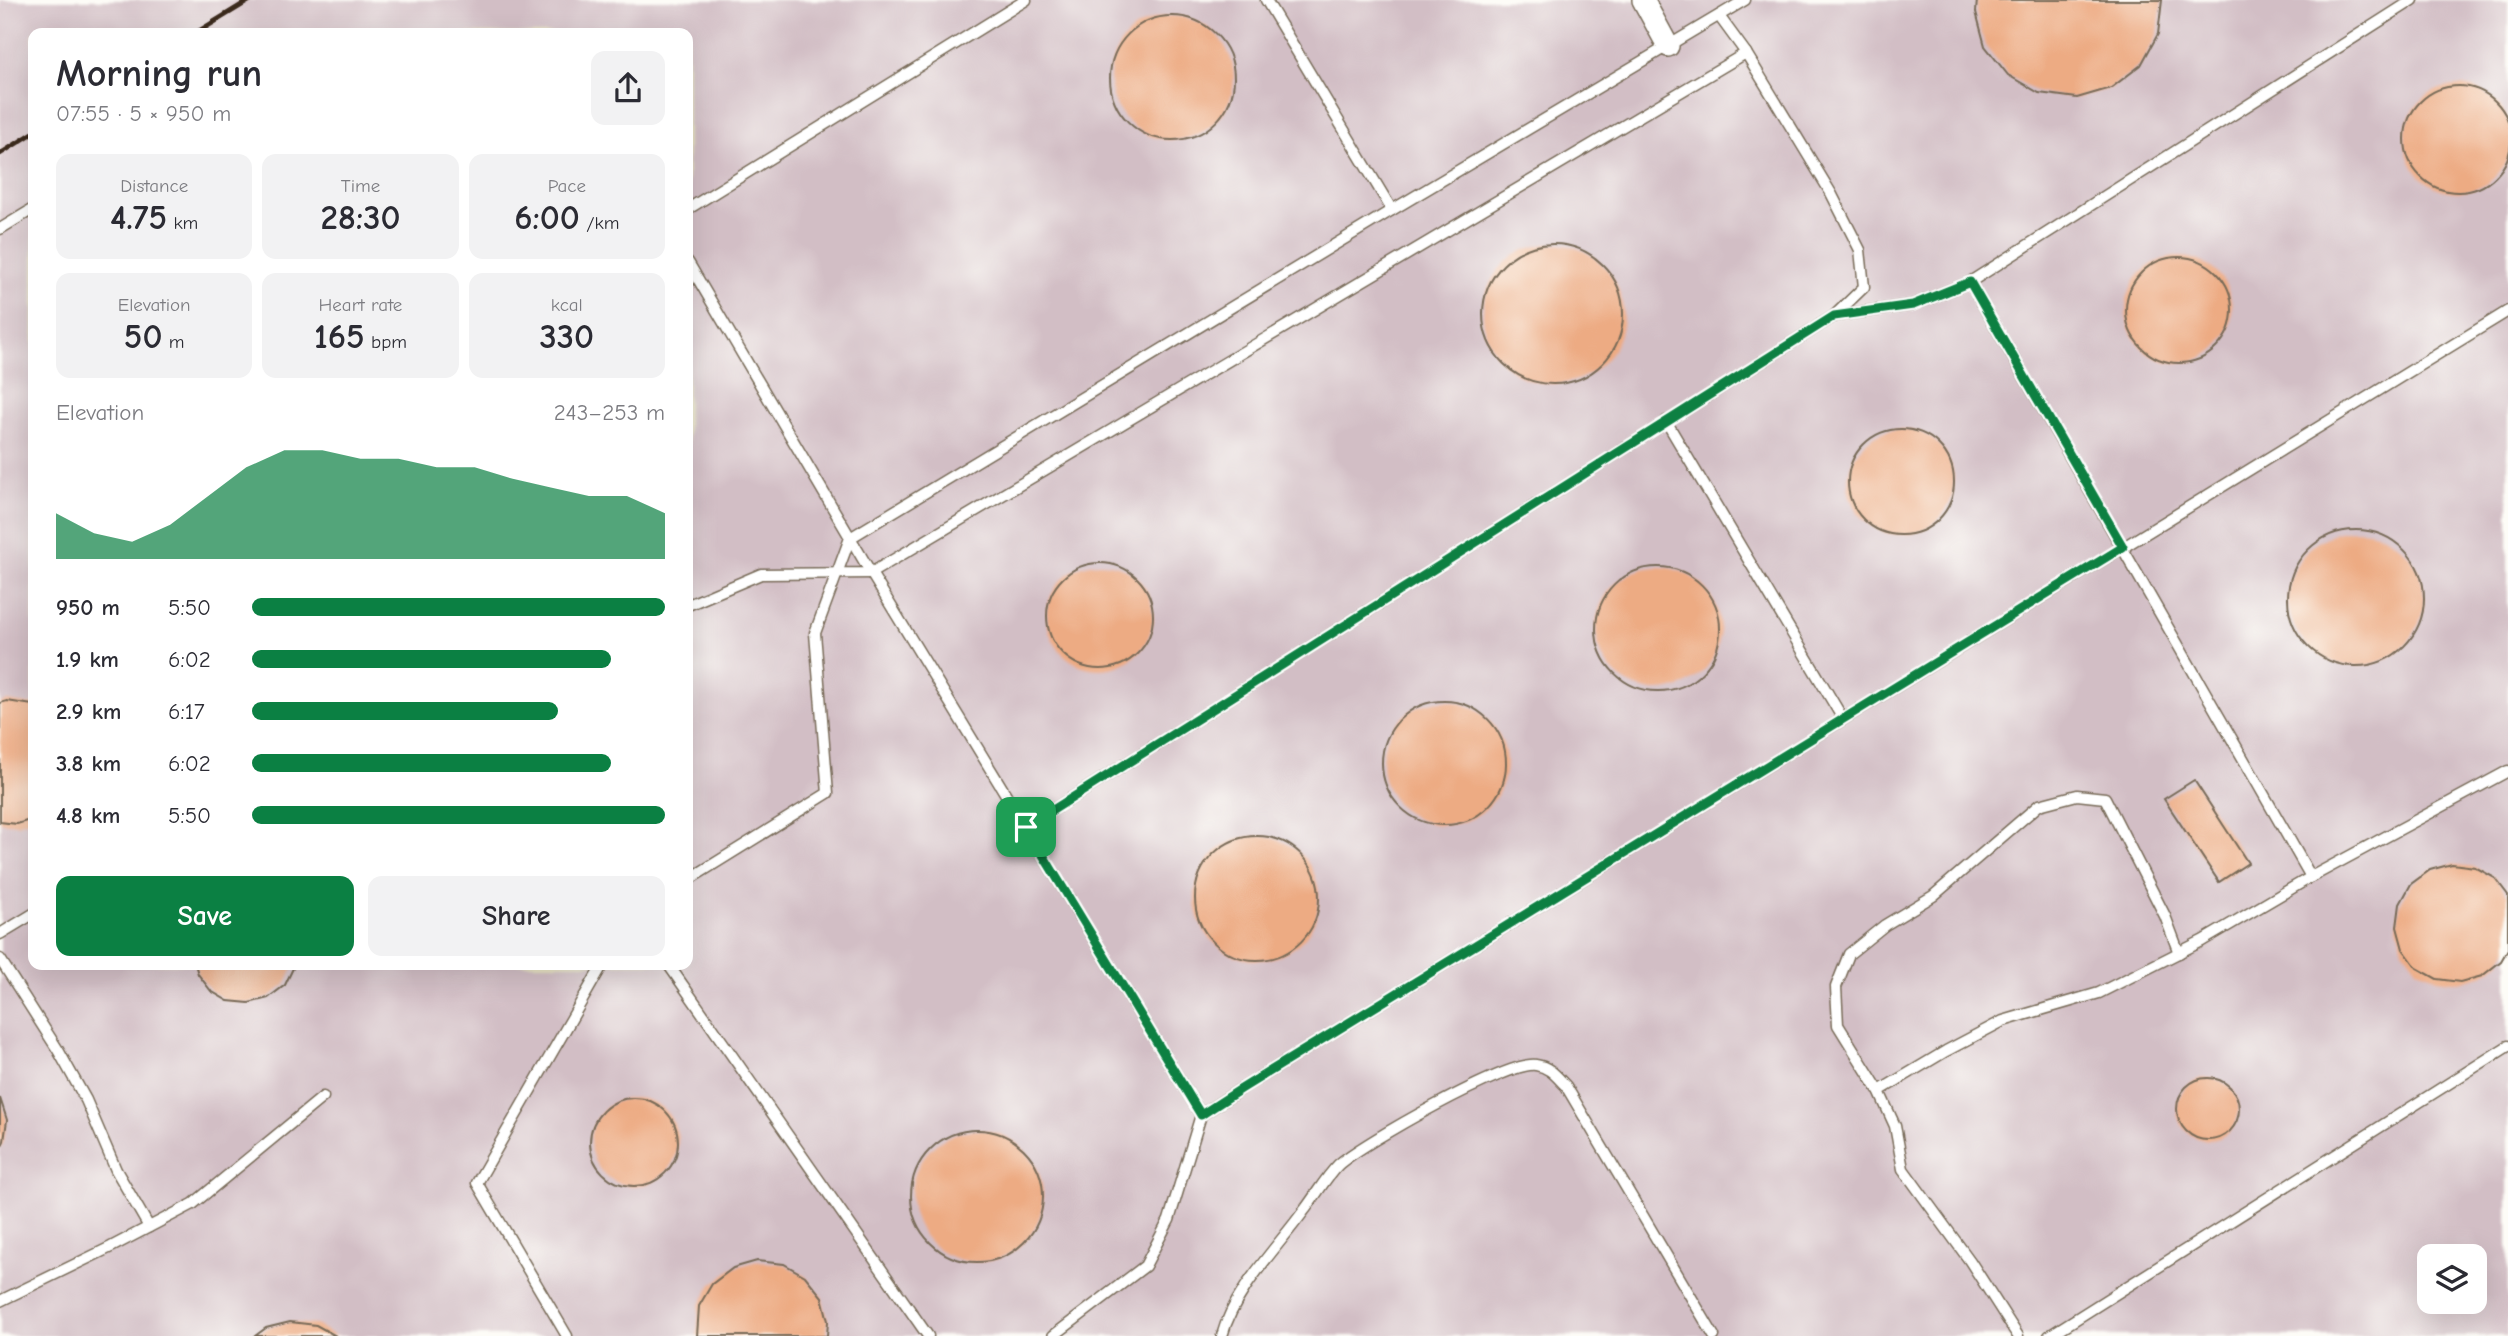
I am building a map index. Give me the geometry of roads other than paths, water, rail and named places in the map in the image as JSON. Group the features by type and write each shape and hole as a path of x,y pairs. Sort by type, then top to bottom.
{"street":[{"path":"1643,0 1668,46"}],"lane":[{"path":"693,206 1026,0"},
{"path":"1266,0 1392,210"},
{"path":"693,877 828,793 815,633 850,538 1745,0"},
{"path":"1834,316 1913,305 1970,282 2413,0"},
{"path":"1026,827 1834,316 1864,287 1860,250 1830,193 1746,52 1719,16"},
{"path":"693,603 761,574 871,573 1746,52"},
{"path":"0,229 28,212"},
{"path":"693,271 871,573 1201,1115"},
{"path":"1970,282 2311,877"},
{"path":"1053,1336 1145,1266 1169,1220 1201,1115 2508,311"},
{"path":"1666,421 1843,719"},
{"path":"1879,1091 2003,1021 2099,993 2179,953 2311,877 2508,771"},
{"path":"2018,1336 1970,1261 1903,1169 1895,1126 1879,1091 1838,1025 1836,987 1849,954 1885,925 1933,896 2039,805 2077,795 2105,798 2165,916 2179,953"},
{"path":"0,934 28,917"},
{"path":"0,959 58,1050 86,1100 116,1170 149,1227"},
{"path":"567,1336 477,1183 600,970"},
{"path":"671,970 928,1336"},
{"path":"2049,1336 2508,1046"},
{"path":"1222,1336 1234,1304 1338,1166 1362,1148 1470,1087 1517,1066 1534,1064 1551,1070 1566,1086 1714,1336"},
{"path":"0,1301 193,1204 323,1097"}],"railway":[{"path":"204,28 250,0"},
{"path":"0,154 28,136"}]}
